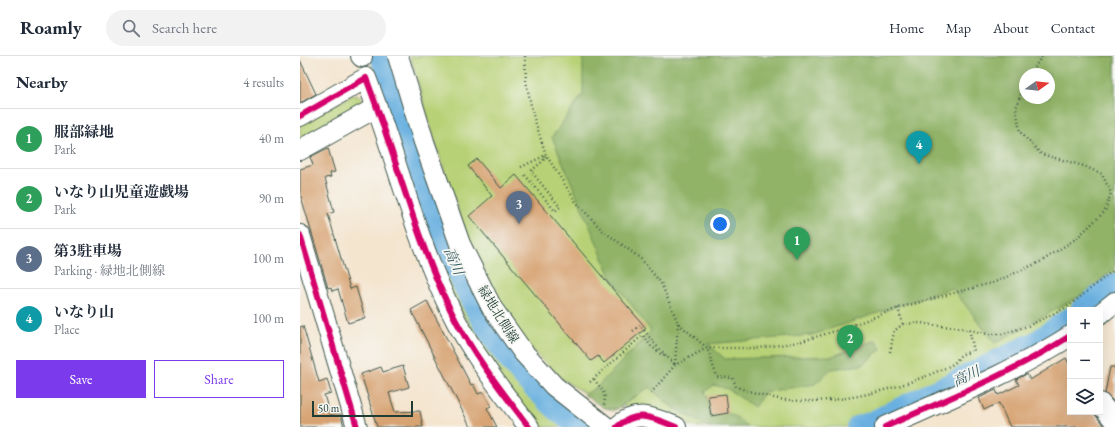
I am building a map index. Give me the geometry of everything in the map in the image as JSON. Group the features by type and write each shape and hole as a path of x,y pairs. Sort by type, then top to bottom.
{"street":[{"name":"緑地北側線","path":"398,56 424,142 460,244 492,308 523,352 554,386 605,418"},
{"path":"300,116 366,78 377,107 423,248 451,310 486,371 529,427"},
{"path":"300,150 377,107"},
{"path":"300,235 357,427"},
{"path":"1103,312 1115,302"},
{"path":"885,427 986,381 1048,350 1067,344"},
{"path":"1103,407 1115,421"},
{"path":"617,427 625,420 639,416 654,418 676,427"}],"path":[{"path":"525,56 526,80 533,115 546,155 576,202 602,230 640,258 661,283 678,323 707,348 717,377 733,378 736,387 785,400 817,401 845,398 897,386 944,369 954,363 960,356 974,351 969,329"},
{"path":"1034,68 1042,56"},
{"path":"651,393 675,365 707,348 759,348 799,342 848,327 898,308 995,282 1042,261 1078,238 1105,211 1111,193 1102,174 1084,166 1041,154 1020,132 1016,108 1019,100"},
{"path":"521,166 546,155"},
{"path":"525,175 555,212 560,207 531,171 543,161 546,155"},
{"path":"890,352 894,331 903,324 921,323 969,329 987,334 1002,334 1028,326 1068,306 1115,269"},
{"path":"898,308 903,324"},
{"path":"675,365 678,323"},
{"path":"633,331 640,325 654,343 675,365"},
{"path":"641,332 643,336 662,355 666,354"},
{"path":"590,382 643,336"},
{"path":"594,379 604,394 605,418"}],"green space":[{"path":"410,56 1115,56 1115,284 1088,307 1067,307 1067,326 1044,345 865,427 694,427 662,414 626,412 625,405 612,411 559,377 528,346 498,298 467,236 437,148"},
{"path":"583,56 1115,56 1115,268 1087,292 995,343 952,288 812,335 708,344 725,359 833,356 876,340 881,349 862,365 831,369 815,384 765,392 754,407 728,389 714,385 705,392 713,409 733,415 748,427 709,427 672,407 649,387 617,409 604,408 584,395 597,387 651,331 612,279 552,137 583,94"},
{"path":"381,64 419,187 455,278 477,320 502,359 533,392 561,417 576,427 536,427 490,368 429,247 369,67"},
{"path":"353,95 360,96 363,102 362,109 300,144 300,124"}],"building":[{"path":"300,60 316,94 300,103"},
{"path":"328,148 335,172 330,173 331,177 325,178 334,212 328,214 350,289 356,287 365,318 348,323 338,289 332,291 331,287 328,288 300,193 300,169 313,165 310,157"},
{"path":"477,159 501,188 516,175 646,328 604,363 598,356 591,361 469,216 492,196 468,166"},
{"path":"427,301 471,385 473,384 478,394 483,392 491,406 487,408 497,427 472,427 469,424 411,310"},
{"path":"303,326 319,382 327,379 331,393 324,395 330,415 337,413 341,415 344,427 300,427 300,327"},
{"path":"1066,358 1067,415 1095,415 1105,427 1010,427 999,403 984,410 979,398 996,390 998,395 1019,385 1016,379 1027,374 1030,380"},
{"path":"403,366 409,387 389,393 395,412 420,411 423,427 377,427 361,374 381,367 383,372"},
{"path":"1110,367 1115,367 1115,403 1105,393"},
{"path":"726,394 728,413 711,416 708,396"}],"waterway":[{"name":"高川","path":"382,56 424,189 442,234 472,300 496,341 526,378 564,414 575,422 588,427"},
{"name":"高川","path":"1086,307 1115,285"},
{"name":"高川","path":"859,427 870,424 1036,343 1067,321"}],"cycle path":[{"path":"300,116 366,78 426,253 450,309 477,355 529,427"},
{"path":"300,235 357,427"},
{"path":"885,427 1002,374 1067,338"},
{"path":"617,427 624,421 639,417 653,418 676,427"}],"place":[{"name":"いなり山","path":"919,164"},
{"name":"第3駐車場","path":"519,224"},
{"name":"服部緑地","path":"797,260"},
{"name":"いなり山児童遊戯場","path":"850,358"}]}
